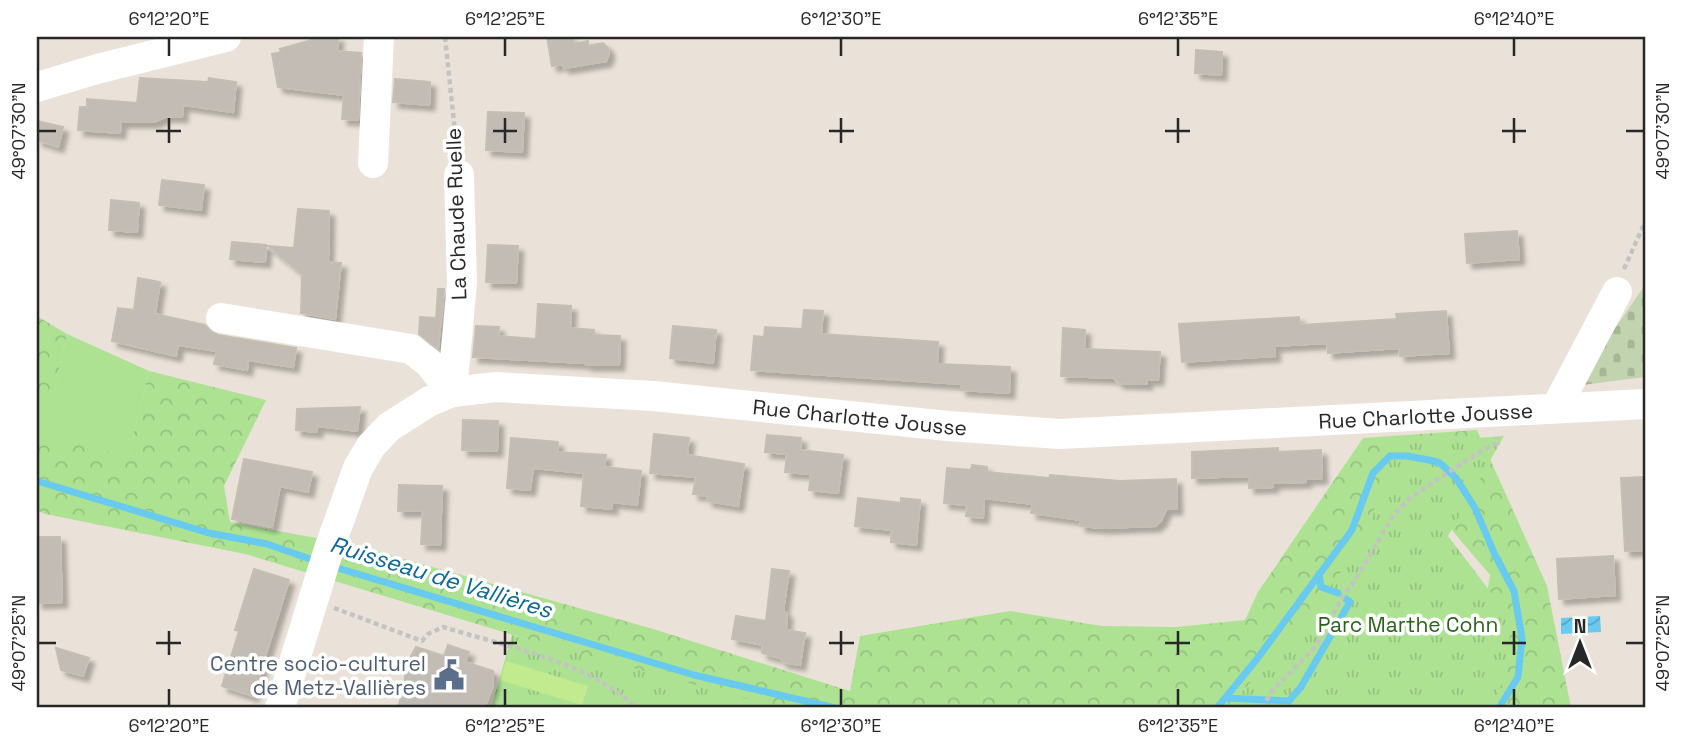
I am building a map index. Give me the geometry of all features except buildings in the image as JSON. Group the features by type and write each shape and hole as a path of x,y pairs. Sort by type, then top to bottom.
{"street":[{"path":"37,87 226,37"},
{"path":"373,163 379,37"},
{"name":"La Chaude Ruelle","path":"452,391 462,283 459,175"},
{"path":"1556,408 1617,292"},
{"path":"221,318 411,349 429,363 452,391"},
{"name":"Rue Charlotte Jousse","path":"280,708 329,550 358,468 371,446 389,427 408,413 452,391 496,387 653,396 948,426 1060,434 1645,404"}],"path":[{"name":"La Chaude Ruelle","path":"445,37 459,175"},
{"path":"1617,292 1628,257 1645,222"},
{"path":"1262,708 1272,691 1316,646 1344,594 1393,516 1409,499 1484,449"},
{"path":"316,591 422,641 428,634 443,627 563,664 608,684 635,708"}],"green space":[{"path":"1645,285 1645,377 1575,386"},
{"path":"37,316 67,334 53,396 37,388"},
{"path":"67,334 149,371 128,458 37,430 37,388 53,395"},
{"path":"149,371 266,400 224,486 230,522 354,545 650,628 850,691 860,636 1010,611 1102,626 1176,627 1245,620 1258,592 1363,438 1477,430 1547,586 1571,708 1469,708 1490,575 1428,502 1298,708 755,708 245,554 45,514 37,510 37,430 128,457"},
{"name":"Parc Marthe Cohn","path":"1504,436 1448,536 1511,619 1506,674 1491,708 1228,708 1315,607 1371,531 1384,445"},
{"path":"512,635 781,708 491,708"},
{"path":"506,661 588,686 582,705 500,680"}],"water":[{"path":"1600,616 1601,632 1561,634 1561,618"}],"waterway":[{"name":"Ruisseau de Vallières","path":"1217,708 1257,659 1352,530 1373,473 1390,456 1407,456 1440,463 1456,478 1475,508 1514,591 1522,638 1518,677 1499,708"},
{"name":"Ruisseau de Vallières","path":"37,481 209,533 267,544 316,561"},
{"name":"Ruisseau de Vallières","path":"331,566 694,675 835,708"},
{"name":"Ruisseau de Vallières","path":"1319,574 1321,587 1338,593"},
{"name":"Ruisseau de Vallières","path":"1226,698 1289,701 1301,687 1350,602 1346,599"}],"place":[{"name":"Centre socio-culturel de Metz-Vallières","path":"449,675"}]}
